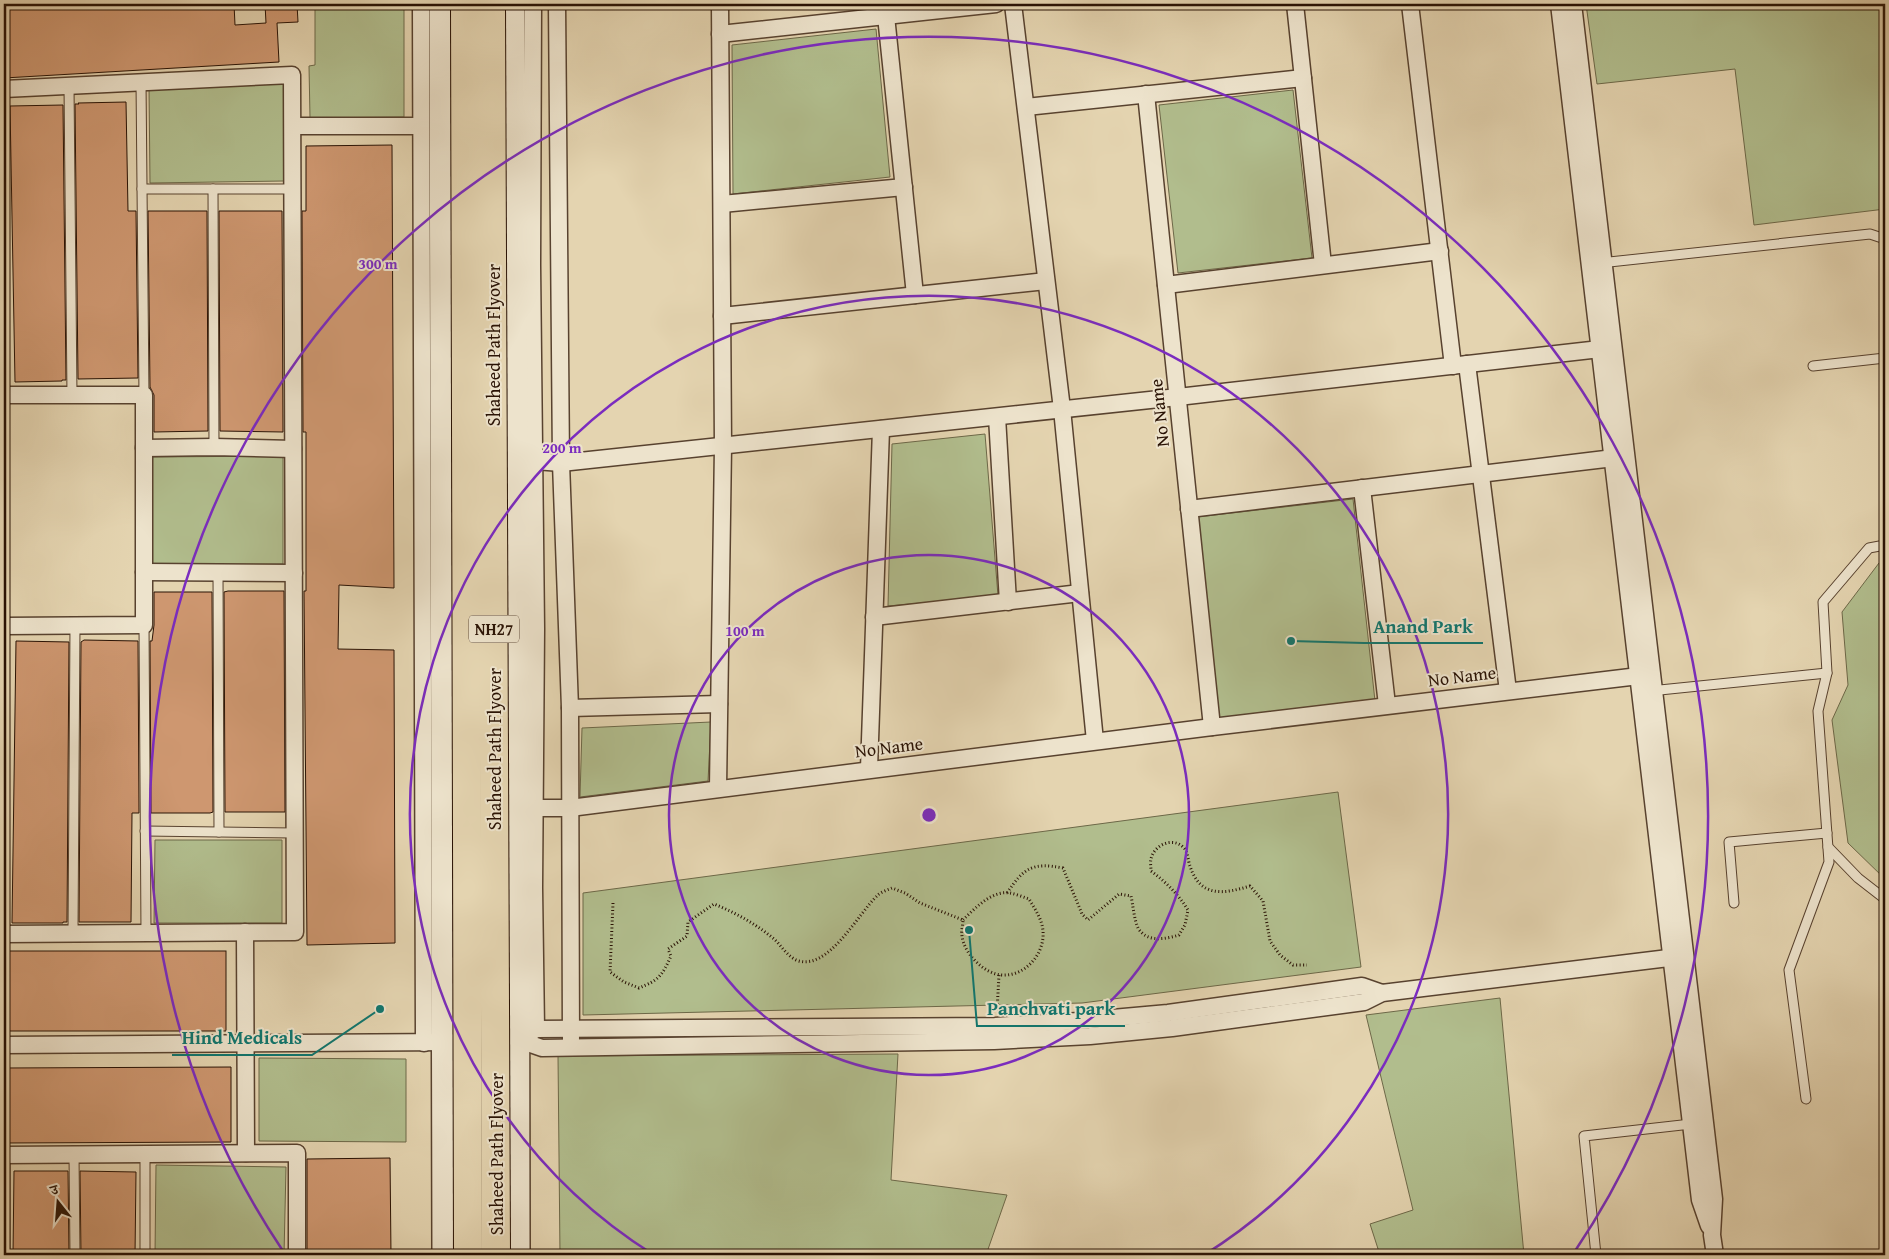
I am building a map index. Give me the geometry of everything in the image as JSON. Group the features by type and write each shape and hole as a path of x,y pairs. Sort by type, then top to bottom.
{"highway":[{"name":"Shaheed Path Flyover","path":"465,4 468,1255"},
{"name":"Shaheed Path Flyover","path":"491,4 496,1255"}],"street":[{"path":"421,4 433,1043 443,1255"},
{"path":"433,1043 443,570 440,4"},
{"path":"514,4 518,564 528,1035 542,1048 994,1041 1090,1036 1172,1028 1364,1002 1382,992 1678,957"},
{"path":"519,1255 534,908 536,808 535,461 532,265 533,4"},
{"path":"556,4 561,463 570,708 571,1047"},
{"path":"718,788 723,446 720,4"},
{"path":"720,34 996,4"},
{"path":"1013,4 1062,409 1095,741"},
{"path":"1295,4 1323,265"},
{"name":"No Name","path":"1410,4 1440,251 1481,474 1508,691"},
{"path":"1559,4 1596,263 1678,957 1714,1199 1712,1235"},
{"path":"1573,4 1596,263 1600,349 1619,457"},
{"path":"886,16 915,295"},
{"path":"4,89 292,75 295,833 295,932 4,934"},
{"path":"1026,107 1303,78"},
{"name":"No Name","path":"1146,94 1212,727"},
{"path":"293,126 421,126"},
{"path":"722,204 904,187"},
{"path":"1166,285 1440,251"},
{"path":"722,316 1046,281"},
{"path":"535,461 561,463 723,446 1600,349"},
{"path":"4,395 144,395 144,625 4,626"},
{"path":"997,417 1008,602"},
{"path":"869,769 881,429"},
{"path":"144,448 294,449"},
{"path":"1189,509 1619,457"},
{"path":"1362,488 1387,705"},
{"path":"144,572 294,573"},
{"path":"874,617 1080,593"},
{"name":"No Name","path":"536,808 570,808 869,769 1508,691 1646,683"},
{"path":"570,708 719,704"},
{"path":"245,932 246,1153"},
{"path":"1678,957 1691,1124 1700,1200 1712,1235 1715,1255"},
{"path":"4,1045 433,1043 528,1035 571,1029 995,1026 1168,1013 1362,986 1382,992"},
{"path":"4,1155 297,1153 297,1255"}],"lane":[{"path":"141,82 144,395"},
{"path":"69,86 72,395"},
{"path":"142,189 293,189"},
{"path":"213,189 214,447"},
{"path":"1596,263 1870,234 1885,239"},
{"path":"1813,366 1885,358"},
{"path":"1806,1099 1789,970 1829,862 1818,711 1827,673 1824,602 1869,548 1885,545"},
{"path":"218,573 219,832"},
{"path":"73,933 75,625"},
{"path":"144,625 146,933"},
{"path":"1646,683 1827,673"},
{"path":"4,733 4,912"},
{"path":"145,831 295,833"},
{"path":"1734,904 1729,842 1827,832"},
{"path":"1828,847 1858,878 1885,899"},
{"path":"1596,1255 1584,1136 1691,1124"},
{"path":"145,1154 145,1255"},
{"path":"4,1155 4,1255"},
{"path":"74,1155 75,1255"}],"path":[{"path":"1007,892 1029,899 1038,915 1043,930 1042,944 1038,956 1027,967 1015,974 999,975 976,961 966,948 962,935 963,920 979,903 1007,892 1020,873 1034,867 1051,866 1063,868 1082,914 1088,920 1119,894 1131,896 1138,928 1148,936 1162,940 1179,935 1185,925 1188,910 1180,897 1151,871 1151,859 1157,848 1166,842 1177,843 1185,849 1194,878 1202,886 1219,893 1250,886 1263,901 1270,940 1280,955 1293,965 1308,965"},
{"path":"613,903 610,972 624,982 639,988 656,981 664,971 671,956 668,949 687,936 688,922 714,904 740,915 775,940 794,959 806,962 820,958 826,953 879,894 892,888 927,906 963,920"},
{"path":"995,1026 999,975"}],"green space":[{"path":"315,4 404,4 404,117 310,118 309,66 315,65"},
{"path":"1586,4 1885,4 1885,209 1754,225 1735,69 1597,84"},
{"path":"876,29 890,177 733,194 732,45"},
{"path":"284,84 284,181 150,183 149,86"},
{"path":"1293,90 1312,258 1178,273 1159,105"},
{"path":"985,434 998,596 888,606 892,444"},
{"path":"283,456 283,564 152,565 152,457"},
{"path":"1353,499 1375,701 1219,719 1197,517"},
{"path":"1885,562 1885,879 1848,843 1832,720 1848,685 1842,612 1879,563"},
{"path":"711,722 708,781 580,797 582,728"},
{"path":"1338,792 1361,967 1082,1003 583,1015 583,893"},
{"path":"155,840 282,840 282,923 154,923"},
{"path":"1500,998 1524,1255 1380,1255 1370,1224 1413,1210 1366,1015"},
{"path":"898,1054 891,1180 1007,1195 986,1255 560,1255 558,1056"},
{"path":"259,1058 406,1059 406,1142 259,1141"},
{"path":"156,1165 286,1167 284,1255 155,1255"}],"building":[{"path":"4,4 234,4 235,25 266,23 265,4 297,4 298,22 277,23 279,62 4,78"},
{"path":"126,102 128,211 136,211 138,378 78,379 75,104"},
{"path":"63,105 66,380 15,382 10,106"},
{"path":"392,145 394,588 339,585 338,649 394,650 395,943 307,945 304,591 306,591 306,432 303,432 302,211 306,211 306,146"},
{"path":"148,211 207,211 208,431 154,432 154,395 150,387"},
{"path":"219,211 282,211 283,432 220,431"},
{"path":"284,591 285,812 225,812 224,592"},
{"path":"154,592 212,592 213,812 210,813 151,813 150,641 152,641 154,625"},
{"path":"84,640 138,641 139,813 132,813 131,922 79,922 81,642"},
{"path":"16,641 69,642 67,922 63,923 12,923"},
{"path":"4,951 226,951 226,1031 4,1031"},
{"path":"231,1067 231,1142 4,1143 4,1068"},
{"path":"390,1158 391,1255 307,1255 307,1159"},
{"path":"14,1171 68,1171 69,1255 13,1255"},
{"path":"80,1171 136,1172 135,1255 81,1255"}],"place":[{"name":"Anand Park","path":"1291,641"},
{"name":"Panchvati park","path":"969,930"},
{"name":"Hind Medicals","path":"380,1009"}]}
